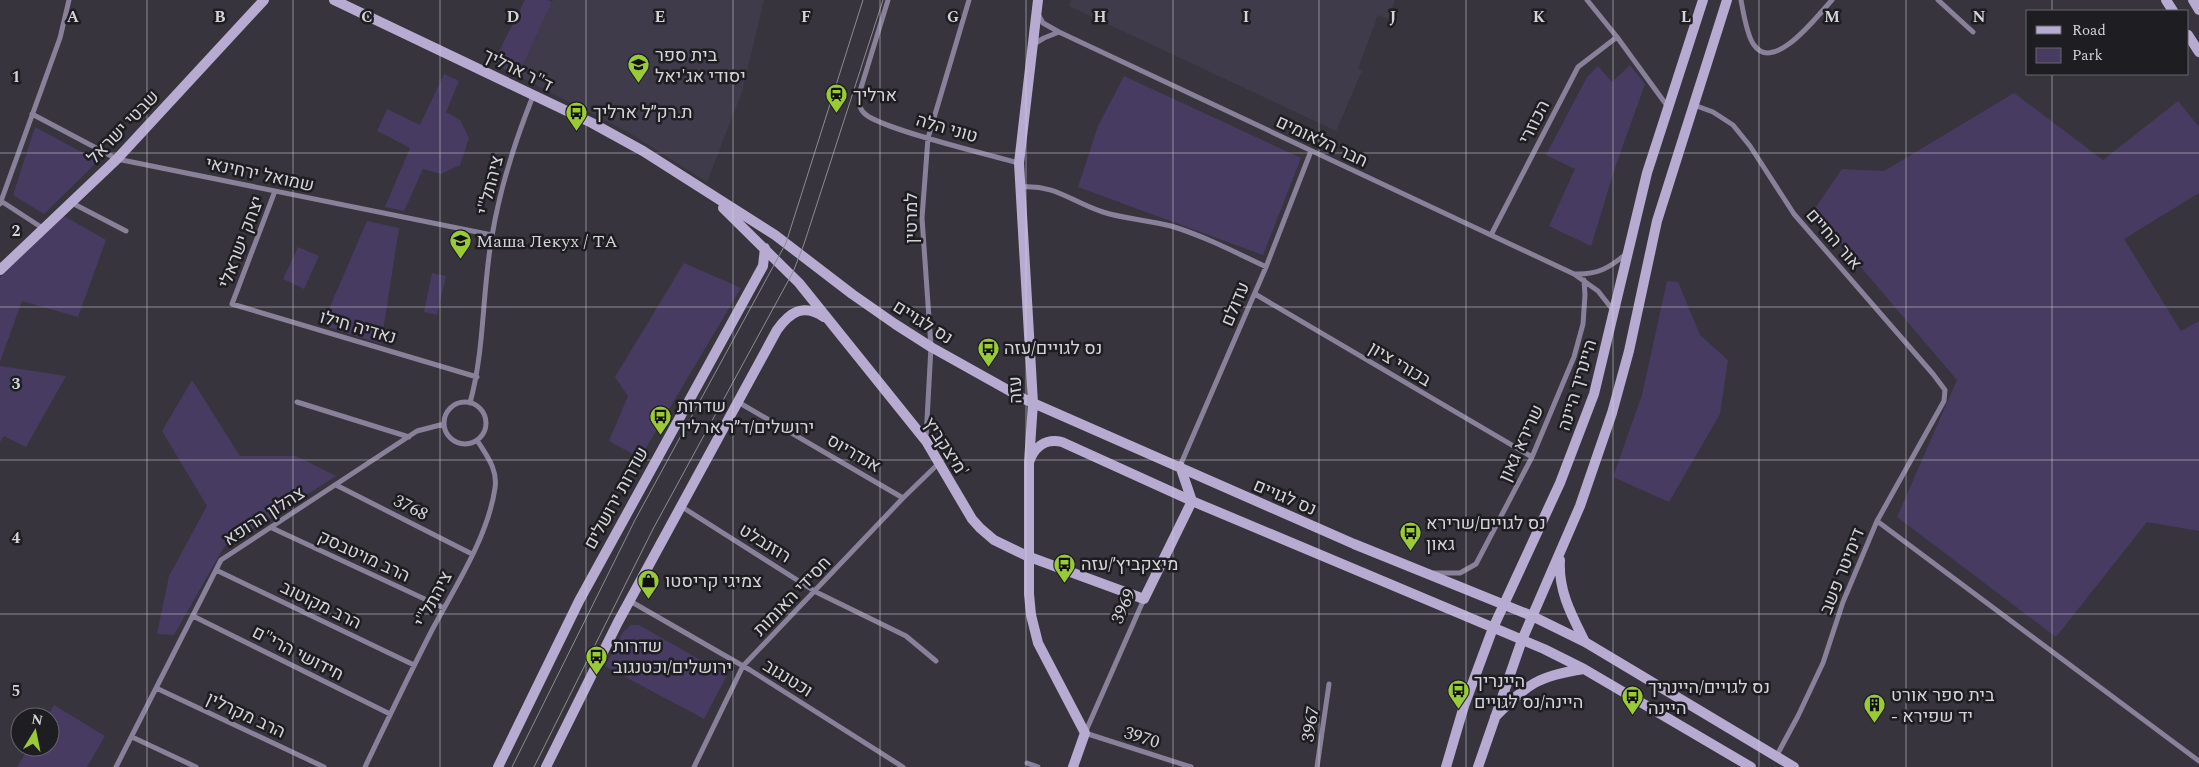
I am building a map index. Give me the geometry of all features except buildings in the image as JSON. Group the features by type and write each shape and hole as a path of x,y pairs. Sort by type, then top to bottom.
{"street":[{"path":"44,229 0,202 60,38 69,0"},
{"name":"שבטי ישראל","path":"0,270 117,159 264,0"},
{"name":"ד\"ר ארליך","path":"334,0 592,123 643,151 775,235"},
{"name":"טוני הלה","path":"888,0 860,91 860,108 869,118 928,138 1019,163"},
{"name":"למרטין","path":"926,441 931,347 922,218 928,138 969,0"},
{"path":"1586,0 1617,37 1668,107"},
{"name":"היינריך היינה","path":"1446,767 1464,706 1493,628 1577,442 1594,394 1615,313 1647,173 1703,0"},
{"path":"1478,767 1522,640 1580,506 1612,413 1629,350 1657,222 1727,0"},
{"path":"1741,0 1754,45 1762,52 1770,54 1778,52 1802,31 1832,0"},
{"path":"1938,0 1973,32"},
{"path":"2192,0 2199,10"},
{"name":"חבר הלאומים","path":"1036,5 1044,23 1058,32 1574,274 1604,297 1615,313"},
{"name":"עזה","path":"1036,5 1019,163 1033,403 1029,462 1027,556 1031,615 1038,642 1085,733"},
{"path":"1031,47 1044,38 1058,32"},
{"path":"2189,36 2199,52"},
{"name":"הכוזרי","path":"1491,235 1578,66 1617,37"},
{"name":"ציהתל\"י","path":"470,402 477,377 492,235 516,142 533,96"},
{"name":"אור החיים","path":"1694,105 1713,112 1733,125 1750,146 1794,214 1934,374 1945,390 1944,401"},
{"name":"שמואל ירחינאי","path":"32,114 117,159 492,235"},
{"name":"עדולם","path":"1180,466 1255,294 1311,151"},
{"path":"1020,187 1041,186 1104,213 1169,226 1200,236 1266,267"},
{"name":"יצחק ישראלי","path":"232,304 275,191"},
{"name":"ד\"ר ארליך","path":"708,194 765,248"},
{"path":"72,202 126,230"},
{"name":"נס לגויים","path":"775,235 852,294 931,347 1033,403 1354,544 1532,616 1585,642 1776,755 1793,767"},
{"name":"מיצקביץ'","path":"765,248 799,283 926,441 938,464 980,528 994,540 1027,556 1144,599"},
{"name":"שדרות ירושלים","path":"498,767 579,601 763,266 765,248"},
{"name":"חבר הלאומים","path":"1574,274 1601,272 1612,266 1628,252"},
{"name":"שרירא גאון","path":"1428,573 1460,573 1476,564 1532,457 1574,356 1583,324 1584,280"},
{"name":"בכורי ציון","path":"1255,294 1532,457"},
{"name":"נאדיה חילו","path":"232,304 477,377"},
{"path":"546,767 630,601 784,320 790,314 802,310 814,312 826,318"},
{"name":"דימיטר פשב","path":"1776,755 1798,716 1823,663 1843,602 1877,521 1944,401"},
{"path":"297,402 409,437"},
{"path":"470,402 481,410 486,422 482,435 477,440 465,444 448,436 444,417 451,406 470,402"},
{"name":"אנדריוס","path":"738,402 903,498"},
{"name":"צהלון הרופא","path":"116,767 221,560 409,437 425,428 444,424"},
{"name":"ציהתל\"י","path":"365,767 414,665 472,554 484,526 496,487 492,464 477,440"},
{"path":"1029,462 1036,448 1046,442 1056,441 1584,668 1751,767"},
{"name":"חסידי האומות","path":"694,767 743,666 816,592 903,498 938,464"},
{"path":"1180,466 1192,501"},
{"name":"3768","path":"336,485 472,554"},
{"name":"3969","path":"1085,733 1144,599 1192,501"},
{"name":"רוזנבלט","path":"682,507 816,592 906,636 936,661"},
{"path":"1877,521 2199,761"},
{"name":"הרב מויטבסק","path":"272,528 444,608"},
{"path":"1560,554 1559,570 1565,600 1585,642"},
{"name":"הרב מקוטוב","path":"216,570 414,665"},
{"name":"וכטנגוב","path":"630,601 743,666 903,767"},
{"name":"חידושי הרי\"ם","path":"193,616 390,714"},
{"path":"1493,720 1521,691 1535,682 1553,674 1584,668"},
{"name":"3967","path":"1317,767 1330,684"},
{"name":"הרב מקרלין","path":"156,688 324,767"},
{"path":"1074,767 1085,733"},
{"name":"3970","path":"1085,733 1191,767"},
{"path":"132,737 196,767"},
{"path":"1027,763 1038,767"}],"shaded area":[{"name":"בית ספר יסודי אג'יאל","path":"553,0 764,0 742,92 707,182 626,131 518,76"},
{"path":"1071,0 1395,0 1388,19 1378,15 1358,69 1362,71 1336,131 1069,6"}],"green space":[{"path":"525,0 548,0 552,2 518,76 493,63"},
{"path":"1630,65 1645,84 1616,165 1591,246 1549,226 1575,169 1546,155 1587,77 1598,66 1612,82"},
{"path":"444,74 459,81 446,112 460,120 469,138 460,165 441,174 423,169 404,211 385,207 410,148 377,131 387,109 420,125"},
{"path":"1124,76 1301,158 1263,255 1078,187 1098,126"},
{"path":"2014,93 2103,160 2178,101 2199,127 2199,193 2124,239 2181,331 2199,321 2199,531 2147,522 2056,637 1897,517 1957,380 1813,211 1842,169 1884,171"},
{"path":"35,127 98,161 44,214 13,195"},
{"path":"64,216 106,240 78,317 22,301 0,362 0,277"},
{"path":"367,221 399,228 381,344 322,325"},
{"path":"298,247 319,256 304,289 283,279"},
{"path":"684,263 741,288 640,458 609,441 628,396 615,377"},
{"path":"432,273 446,276 437,315 424,312"},
{"path":"1667,281 1678,282 1700,335 1728,360 1720,414 1669,502 1613,477 1642,395"},
{"path":"0,366 66,376 26,447 4,436 0,442"},
{"path":"192,380 240,456 296,456 336,476 224,547 174,635 157,634 169,576 207,506 162,431"},
{"path":"631,625 639,625 727,675 704,719 605,666 623,632"},
{"path":"60,709 105,736 87,767 17,767 23,757 60,757"}],"tram line":[{"path":"512,767 635,520 786,243 863,0"},
{"path":"534,767 653,529 793,272 804,244 883,0"}],"place":[{"name":"בית ספר יסודי אג'יאל","path":"639,84"},
{"name":"ארליך","path":"837,114"},
{"name":"ת.רק״ל ארליך","path":"577,131"},
{"name":"Маша Лекух / ТА","path":"460,260"},
{"name":"נס לגויים/עזה","path":"988,367"},
{"name":"שדרות ירושלים/ד״ר ארליך","path":"661,435"},
{"name":"נס לגויים/שרירא גאון","path":"1410,552"},
{"name":"מיצקביץ׳/עזה","path":"1065,583"},
{"name":"צמיגי קריסטו","path":"649,600"},
{"name":"שדרות ירושלים/וכטנגוב","path":"597,675"},
{"name":"היינריך היינה/נס לגויים","path":"1458,710"},
{"name":"נס לגויים/היינריך היינה","path":"1632,716"},
{"name":"בית ספר אורט - יד שפירא","path":"1875,724"}]}
